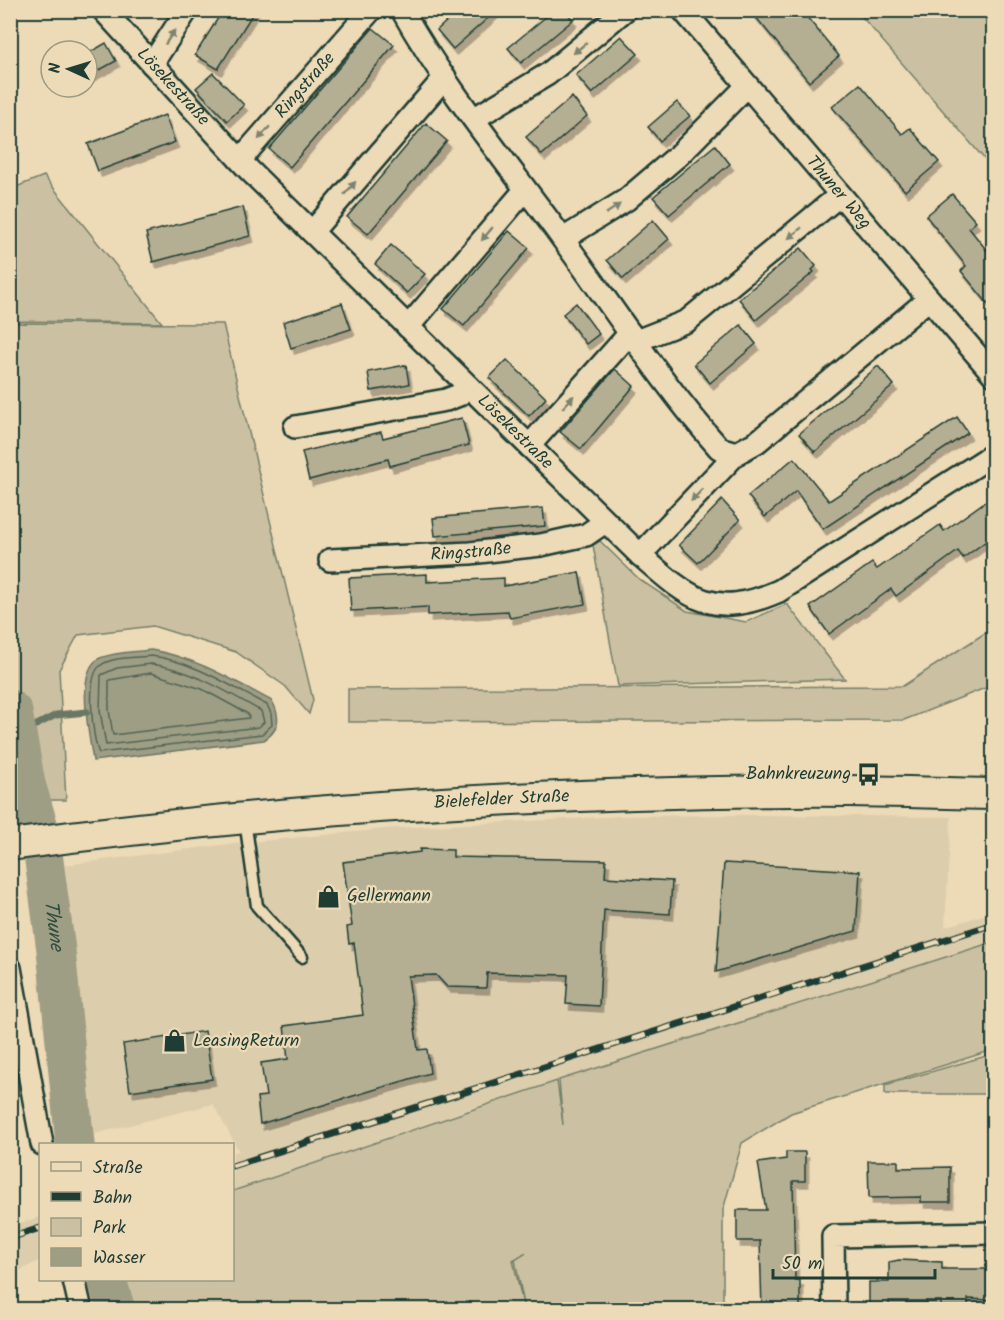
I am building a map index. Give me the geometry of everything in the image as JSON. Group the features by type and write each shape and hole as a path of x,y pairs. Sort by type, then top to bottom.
{"main road":[{"name":"Bielefelder Straße","path":"14,845 245,820 462,802 791,791 993,794"}],"street":[{"name":"Lösekestraße","path":"103,10 240,160 312,232 605,522 675,586 697,599 736,605 755,601 779,591 993,453"},
{"path":"152,64 188,10"},
{"name":"Ringstraße","path":"240,160 372,10"},
{"path":"402,10 445,77 633,337 719,448 737,453"},
{"path":"475,118 548,74 625,10"},
{"name":"Thuner Weg","path":"682,10 993,375"},
{"path":"312,232 445,77"},
{"path":"563,239 626,200 680,154 747,86"},
{"path":"408,327 525,190"},
{"path":"529,446 633,337 687,321 840,195"},
{"path":"640,555 737,453 757,442 929,299"},
{"path":"295,427 446,400 459,395 468,386"},
{"name":"Ringstraße","path":"330,560 470,554 540,545 586,535 605,522"},
{"path":"10,968 42,1143"},
{"path":"834,1310 833,1236 993,1233"},
{"path":"74,1281 81,1310"}],"lane":[{"path":"245,820 257,906 302,957"}],"shaded area":[{"path":"623,816 951,817 945,927 993,912 993,942 628,1058 234,1191 234,1153 239,1151 213,1104 94,1134 65,865 221,845 396,828"},
{"path":"39,1217 39,1261 11,1275 11,1226"}],"green space":[{"path":"857,11 993,11 993,169"},
{"path":"44,176 162,323 11,321 11,189"},
{"path":"11,323 223,324 313,700 309,714 285,686 236,652 153,626 78,635 59,670 66,800 48,800 21,707 11,693"},
{"path":"600,541 640,580 687,611 746,622 787,604 845,679 618,686 593,545"},
{"path":"993,628 993,685 904,720 348,722 348,689 903,686"},
{"path":"993,942 993,1050 791,1113 742,1143 723,1210 723,1309 525,1309 515,1260 526,1253 513,1260 524,1309 125,1309 115,1281 234,1281 234,1191 557,1081 563,1125 559,1080"},
{"path":"993,1054 993,1094 885,1094 885,1085"}],"water":[{"path":"151,650 199,664 272,701 278,718 273,732 264,740 93,761 86,705 88,676 92,665 106,656"}],"building":[{"path":"223,10 255,10 218,69 195,55"},
{"path":"459,10 497,10 453,49 437,30"},
{"path":"554,10 565,10 573,20 521,63 508,48"},
{"path":"750,10 801,10 839,56 809,82"},
{"path":"373,28 394,45 290,167 269,149"},
{"path":"621,36 638,54 592,94 576,75"},
{"path":"106,43 116,61 99,70 99,47"},
{"path":"213,73 244,105 227,121 196,88"},
{"path":"860,84 902,134 910,128 939,162 905,191 832,107"},
{"path":"572,97 587,116 542,155 526,137"},
{"path":"677,102 690,116 660,141 648,127"},
{"path":"165,115 175,142 98,171 88,144"},
{"path":"426,123 447,141 368,234 347,217"},
{"path":"715,145 730,164 669,215 653,197"},
{"path":"952,194 976,222 969,228 993,258 993,310 961,271 966,266 926,216"},
{"path":"243,207 250,236 153,262 146,233"},
{"path":"653,220 669,239 623,279 607,260"},
{"path":"509,231 529,248 464,326 443,309"},
{"path":"391,245 425,274 407,293 375,264"},
{"path":"801,248 816,266 812,270 814,272 756,320 739,299"},
{"path":"342,303 351,329 291,348 283,322"},
{"path":"576,303 599,334 586,344 563,314"},
{"path":"741,325 756,344 710,383 694,364"},
{"path":"507,360 546,398 529,416 489,378"},
{"path":"406,365 409,384 371,391 368,372"},
{"path":"878,366 894,385 815,452 799,434"},
{"path":"615,369 634,386 581,449 560,432"},
{"path":"957,417 968,433 823,529 796,491 765,517 748,496 794,458 829,501"},
{"path":"462,418 469,445 390,466 388,459 309,480 302,452 381,432 383,438"},
{"path":"993,496 993,536 963,558 958,551 896,596 891,589 829,634 810,607 872,563 877,569 940,525 944,531"},
{"path":"722,500 740,520 698,563 679,545"},
{"path":"543,508 545,526 435,536 433,518"},
{"path":"579,572 585,604 510,618 508,611 428,615 428,607 351,611 349,578 427,574 427,582 504,578 504,586"},
{"path":"420,849 453,850 453,857 606,860 605,877 672,881 670,914 604,910 599,1006 566,1004 568,975 487,973 486,988 447,987 436,975 408,976 418,1050 427,1049 430,1073 260,1124 257,1097 266,1096 261,1063 288,1059 284,1026 363,1015 354,943 349,944 347,927 352,926 343,862 420,852"},
{"path":"724,863 860,871 856,931 716,972"},
{"path":"205,1031 212,1079 130,1091 123,1044"},
{"path":"786,1152 805,1152 805,1181 793,1181 795,1280 800,1280 800,1310 762,1310 760,1241 737,1241 737,1210 766,1210 758,1163 786,1159"},
{"path":"868,1161 898,1161 898,1168 950,1167 950,1202 921,1202 921,1197 869,1198"},
{"path":"899,1260 942,1262 942,1269 993,1269 993,1300 968,1299 968,1306 941,1306 941,1301 889,1301 889,1310 869,1310 869,1282 889,1282 889,1262"}],"waterway":[{"name":"Thune","path":"10,709 13,712 26,784 40,831 56,950 75,1143"},
{"path":"17,735 56,715 87,712"},
{"name":"Thune","path":"107,1281 116,1310"}],"railway":[{"path":"234,1165 994,924"},
{"path":"10,1238 39,1228"}],"place":[{"name":"Bahnkreuzung","path":"869,774"},
{"name":"Gellermann","path":"329,896"},
{"name":"LeasingReturn","path":"175,1041"}]}
